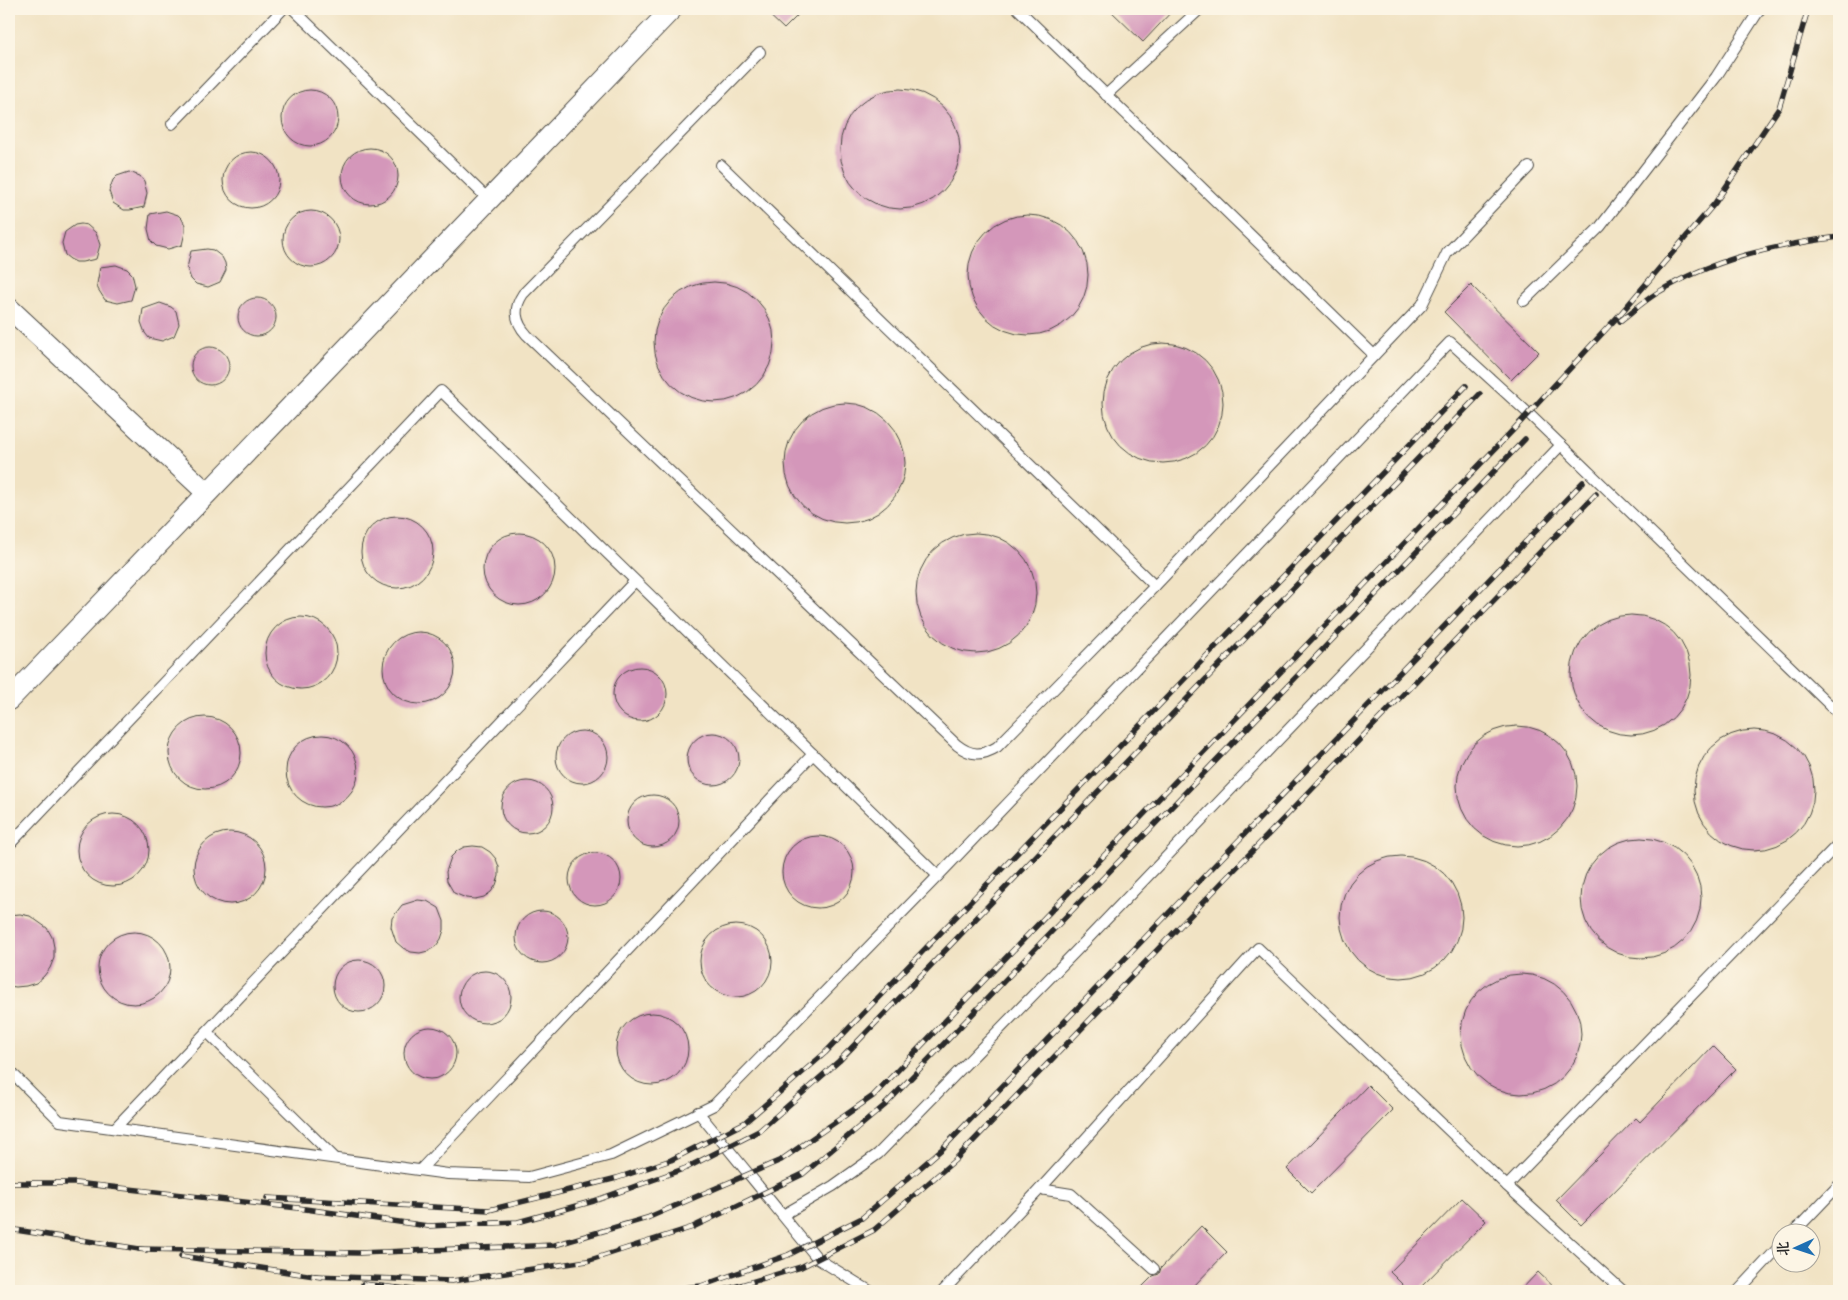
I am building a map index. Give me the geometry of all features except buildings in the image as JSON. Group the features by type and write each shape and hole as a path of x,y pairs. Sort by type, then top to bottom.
{"street":[{"path":"9,700 672,9"},
{"path":"9,308 207,493"}],"lane":[{"path":"172,124 283,9"},
{"path":"293,9 488,199"},
{"path":"1018,9 1374,355"},
{"path":"1106,95 1200,9"},
{"path":"1524,301 1600,227 1716,77 1760,9"},
{"path":"760,52 523,294 516,310 517,320 520,328 964,751 972,754 981,754 997,747 1155,586 1422,305 1447,253 1529,167"},
{"path":"721,165 1155,586"},
{"path":"9,1070 60,1120 448,1174 529,1177 611,1155 714,1105 938,876 1450,342 1561,446 1839,714"},
{"path":"9,845 441,391 938,876"},
{"path":"783,1215 833,1186 878,1154 1084,943 1561,446"},
{"path":"115,1128 635,581"},
{"path":"420,1170 813,754"},
{"path":"1507,1186 1839,843"},
{"path":"943,1291 1040,1189 1258,948 1507,1186 1623,1291"},
{"path":"207,1032 335,1158"},
{"path":"698,1112 818,1258 870,1291"},
{"path":"1804,1222 1838,1186"},
{"path":"1040,1189 1071,1194 1154,1269"},
{"path":"1738,1291 1770,1257"},
{"path":"1602,1273 1610,1291"}],"railway":[{"path":"139,1249 359,1253 555,1245 647,1218 781,1160 873,1096 1514,429 1622,312 1715,203 1779,108 1808,9"},
{"path":"1620,321 1657,293 1678,281 1722,262 1768,249 1839,237"},
{"path":"267,1198 489,1210 617,1178 671,1160 744,1123 825,1053 1466,386"},
{"path":"9,1183 76,1183 298,1208 428,1226 518,1222 594,1201 686,1168 759,1131 839,1061 1480,394"},
{"path":"315,1276 452,1281 587,1261 693,1227 803,1174 884,1106 1525,439"},
{"path":"656,1291 701,1286 788,1255 862,1218 942,1149 1583,482"},
{"path":"721,1291 801,1267 874,1230 954,1161 1596,494"},
{"path":"9,1229 146,1250"},
{"path":"181,1256 321,1277"},
{"path":"363,1284 423,1291"}]}
